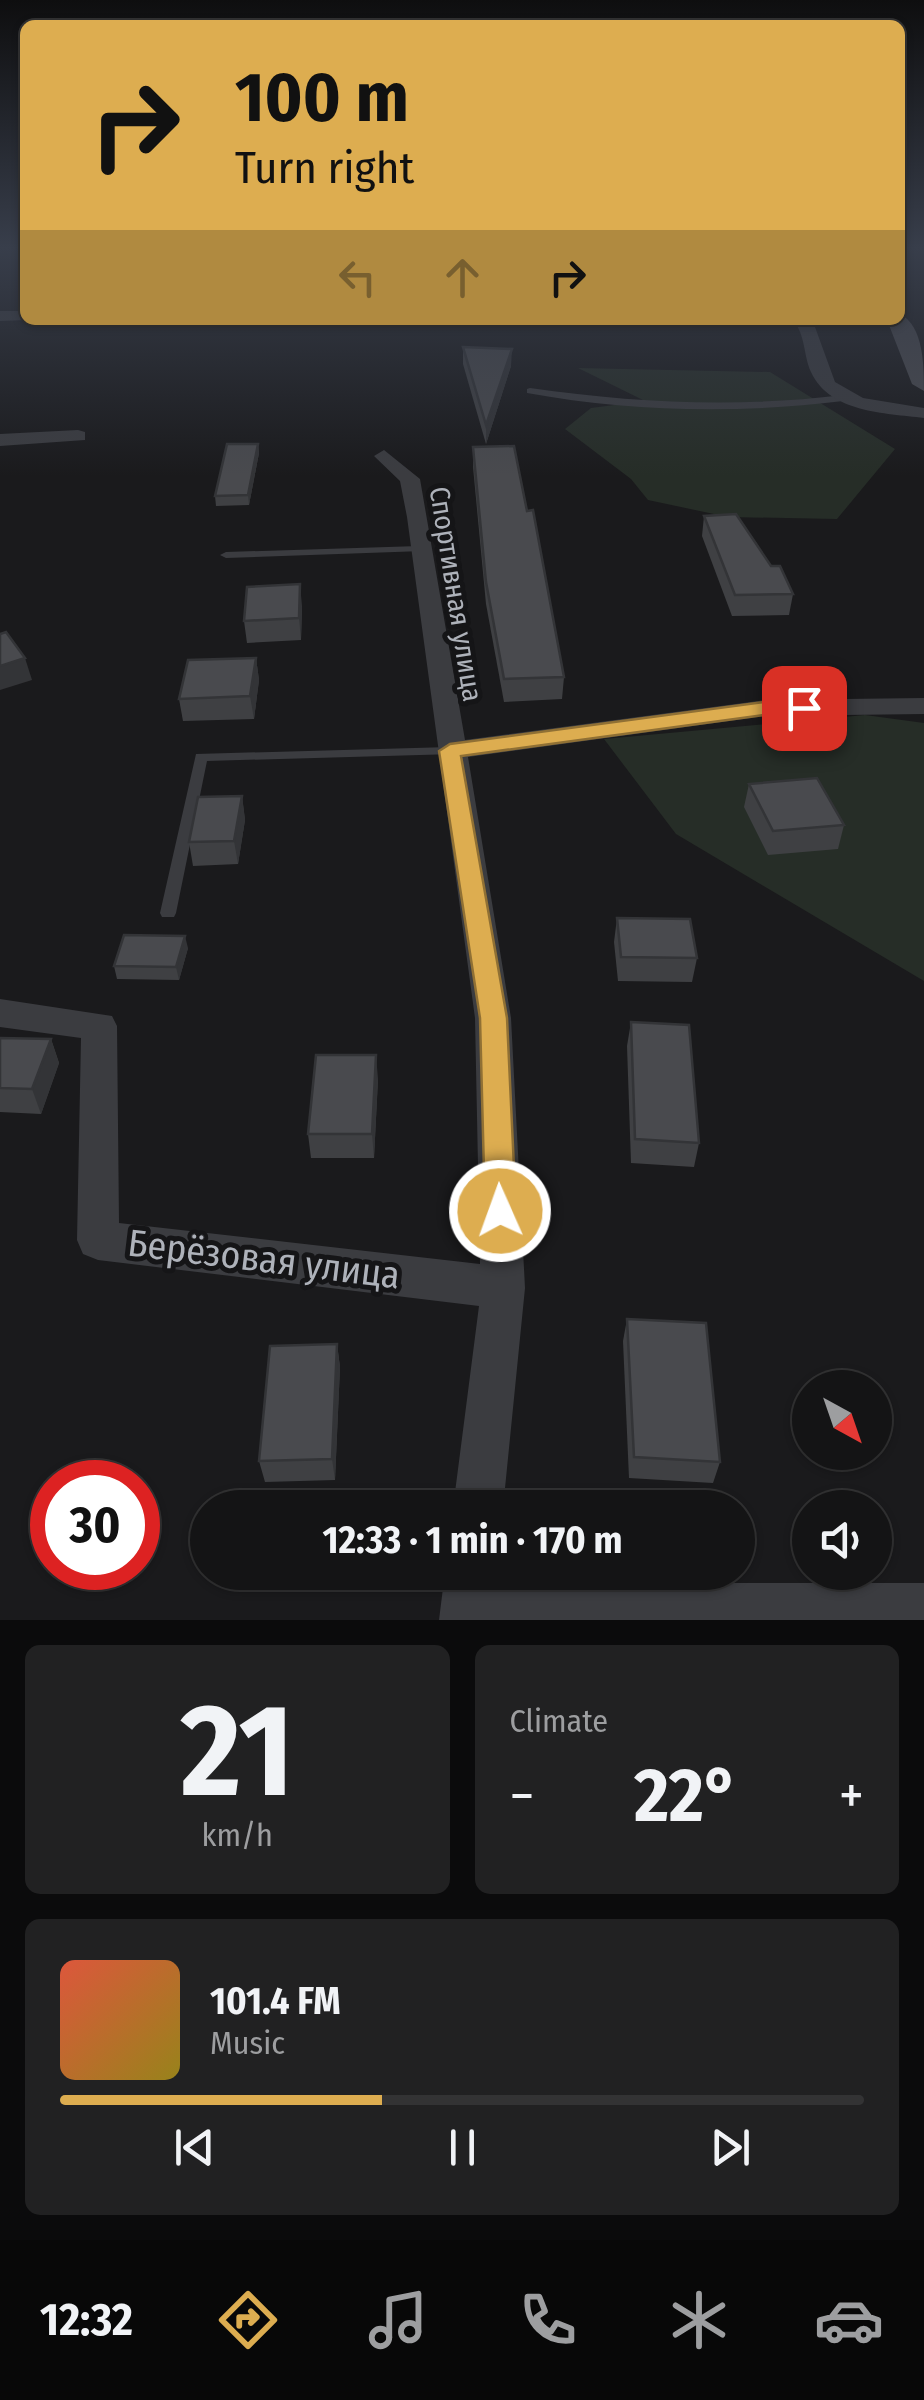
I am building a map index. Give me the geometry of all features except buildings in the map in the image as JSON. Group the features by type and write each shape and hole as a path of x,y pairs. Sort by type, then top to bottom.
{"main road":[{"path":"900,325 924,384"}],"street":[{"path":"806,325 818,374 842,398 924,413"},
{"path":"0,440 78,436"},
{"name":"Спортивная улица","path":"384,456 410,480 493,1018 503,1288 480,1490"},
{"path":"450,751 764,708 924,706"},
{"name":"Берёзовая улица","path":"0,1013 100,1026 98,1240 503,1288"},
{"path":"467,1601 924,1610"}],"lane":[{"path":"530,391 642,408 734,409 842,398"},
{"path":"226,555 420,550"},
{"path":"168,913 200,757 450,751"}],"shaded area":[{"path":"578,368 770,372 895,449 837,519 728,517 648,500 631,479 565,429 591,408 645,401"},
{"path":"865,715 924,723 924,981 676,834 604,739"}],"route":[{"path":"500,1211 493,1018 450,751 764,708 804,708"}]}
